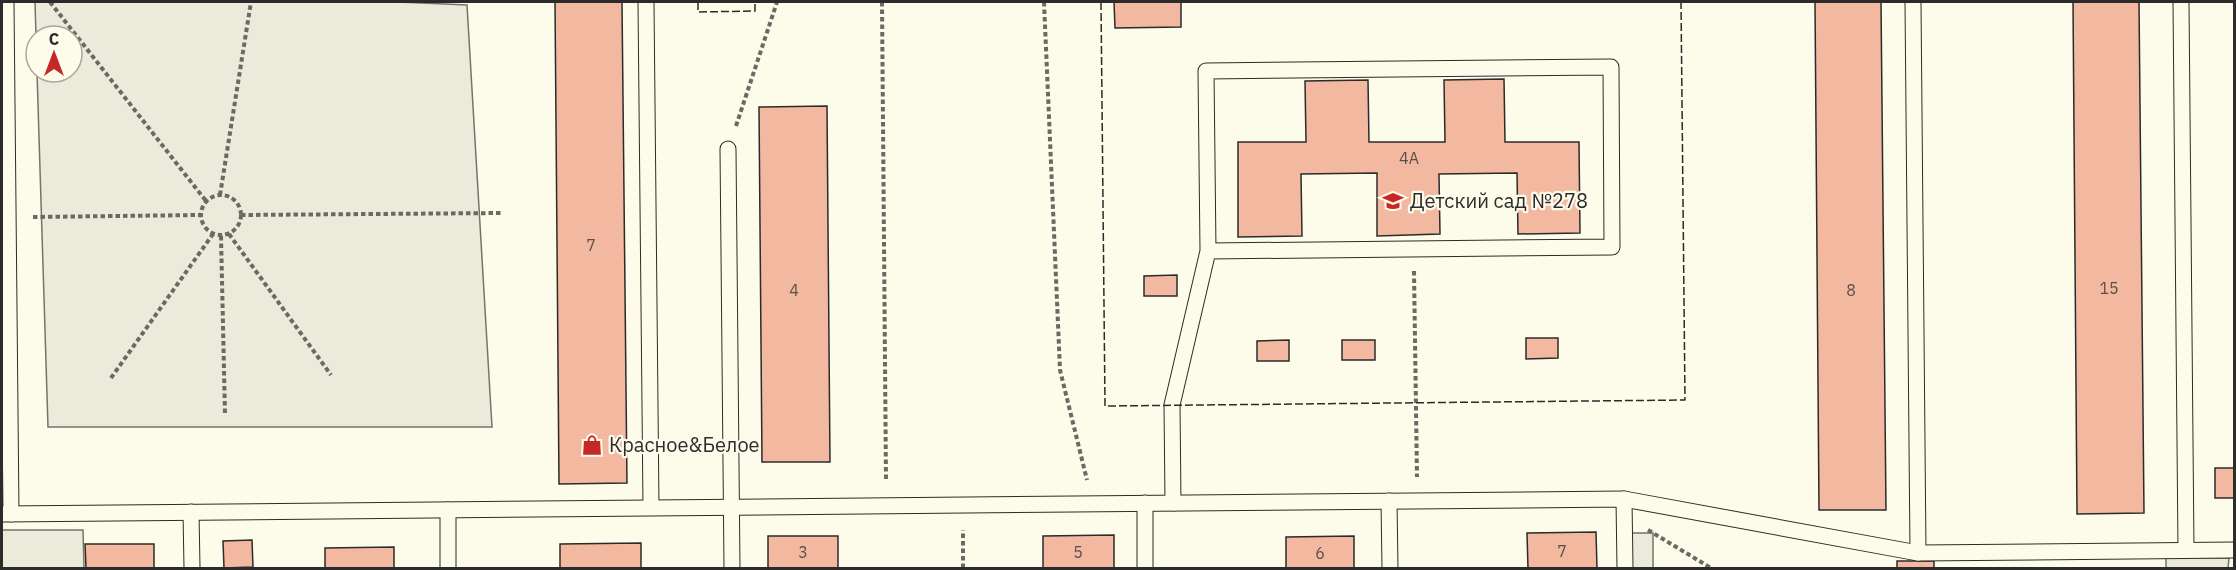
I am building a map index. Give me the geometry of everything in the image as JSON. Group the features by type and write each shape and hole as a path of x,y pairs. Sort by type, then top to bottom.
{"lane":[{"path":"6,2 8,218 6,514 1624,499 1918,553 2235,550"},
{"path":"646,2 651,507"},
{"path":"1913,2 1918,553"},
{"path":"2181,2 2186,550"},
{"path":"1173,503 1172,405 1208,251 1206,71 1611,67 1612,247 1208,251"},
{"path":"728,149 732,568"},
{"path":"1624,499 1625,568"},
{"path":"1389,501 1390,568"},
{"path":"1145,503 1145,568"},
{"path":"448,510 448,568"},
{"path":"191,512 192,568"}],"path":[{"path":"50,2 206,201"},
{"path":"220,195 251,2"},
{"path":"728,149 777,2"},
{"path":"882,2 886,506"},
{"path":"1044,2 1060,370 1093,504"},
{"path":"220,195 235,201 240,208 241,216 240,223 229,234 221,236 206,230 200,216 201,208 206,201 212,196 220,195"},
{"path":"241,216 503,213"},
{"path":"8,218 200,216"},
{"path":"111,378 213,234"},
{"path":"229,234 331,375"},
{"path":"221,236 225,415"},
{"path":"1414,250 1417,501"},
{"path":"963,568 964,505"},
{"path":"1625,516 1711,568"}],"shaded area":[{"path":"35,2 399,2 467,5 492,427 48,427 37,84 84,84 84,24 36,24"},
{"path":"2,530 83,530 84,568 2,568"},
{"path":"1630,533 1653,533 1653,568 1630,568"},
{"path":"2166,557 2229,558 2228,568 2166,568"}],"building":[{"path":"555,2 622,2 627,483 559,484"},
{"path":"1114,2 1181,2 1181,27 1115,28"},
{"path":"1815,2 1881,2 1886,510 1819,510"},
{"path":"2073,2 2139,2 2144,513 2077,514"},
{"path":"1504,79 1505,142 1579,142 1580,233 1518,234 1517,173 1439,174 1440,234 1377,236 1377,173 1301,174 1302,236 1238,237 1238,142 1306,142 1305,81 1368,80 1369,142 1445,142 1444,80"},
{"path":"827,106 830,462 762,462 759,107"},
{"path":"1177,275 1177,296 1144,296 1144,276"},
{"path":"1526,338 1558,338 1558,358 1526,359"},
{"path":"1289,340 1289,361 1257,361 1257,341"},
{"path":"1342,340 1375,340 1375,360 1342,360"},
{"path":"2215,468 2234,468 2234,498 2215,498"},
{"path":"1596,532 1597,568 1528,568 1527,533"},
{"path":"1114,535 1114,568 1043,568 1043,536"},
{"path":"768,536 838,536 838,568 768,568"},
{"path":"1354,536 1354,568 1286,568 1286,537"},
{"path":"252,540 253,567 224,568 223,541"},
{"path":"641,543 641,568 560,568 560,544"},
{"path":"85,544 154,544 154,568 86,568"},
{"path":"394,547 394,568 325,568 325,548"},
{"path":"1897,561 1934,561 1934,568 1897,568"}],"fence":[{"path":"698,2 698,12 755,11 755,2"},
{"path":"1101,2 1105,406 1685,400 1681,2"}],"place":[{"name":"Детский сад №278","path":"1393,201"},
{"name":"Красное&Белое","path":"592,445"}]}
